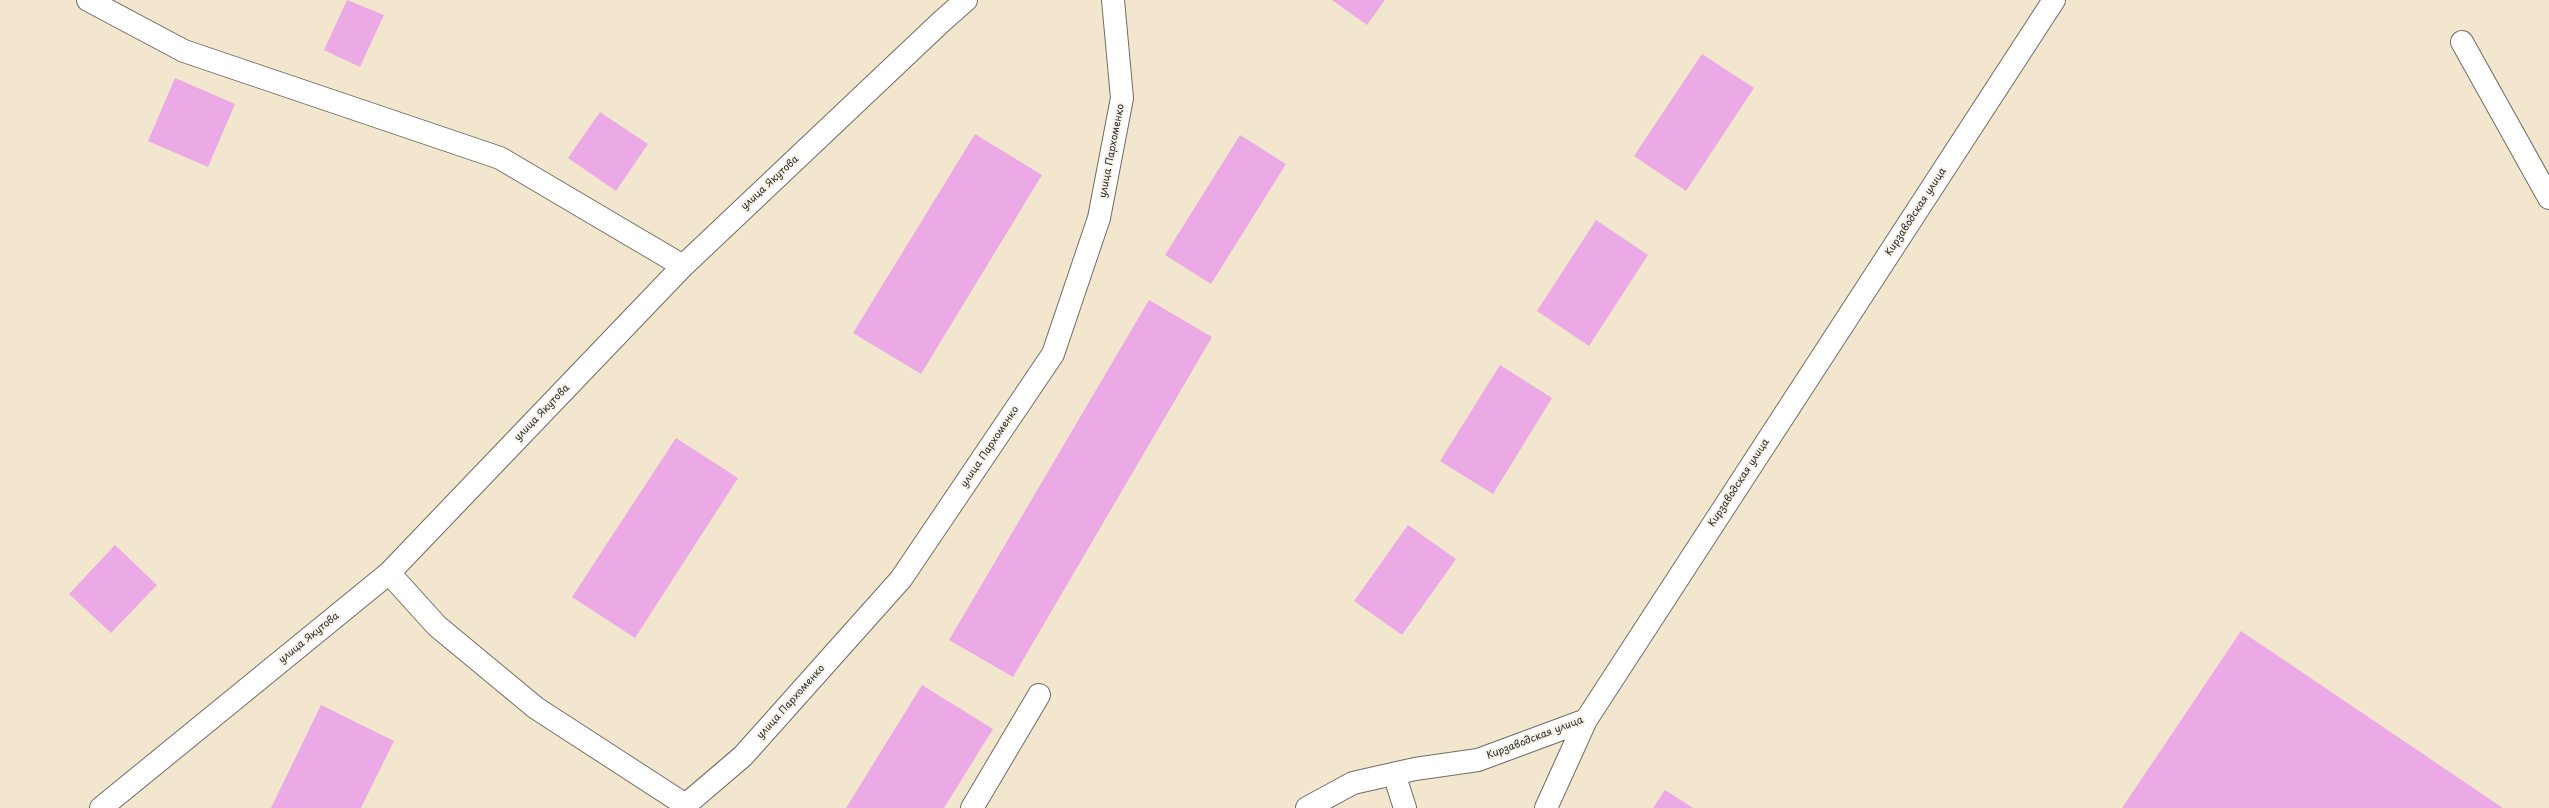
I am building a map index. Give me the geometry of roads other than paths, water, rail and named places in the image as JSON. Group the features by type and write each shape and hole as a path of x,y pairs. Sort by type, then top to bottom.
{"street":[{"path":"88,0 184,51 500,158 683,266"},
{"name":"улица Якутова","path":"100,808 389,573 683,266 966,0"},
{"name":"улица Пархоменко","path":"683,806 743,756 901,579 1053,354 1099,218 1122,98 1113,0"},
{"name":"Кирзаводская улица","path":"1307,808 1353,783 1394,774 1478,760 1586,720 2054,0"},
{"path":"2462,42 2549,198"},
{"path":"389,573 437,626 536,708 683,806"},
{"path":"972,808 1039,696"},
{"path":"1546,808 1586,720"},
{"path":"1394,774 1405,808"}]}
